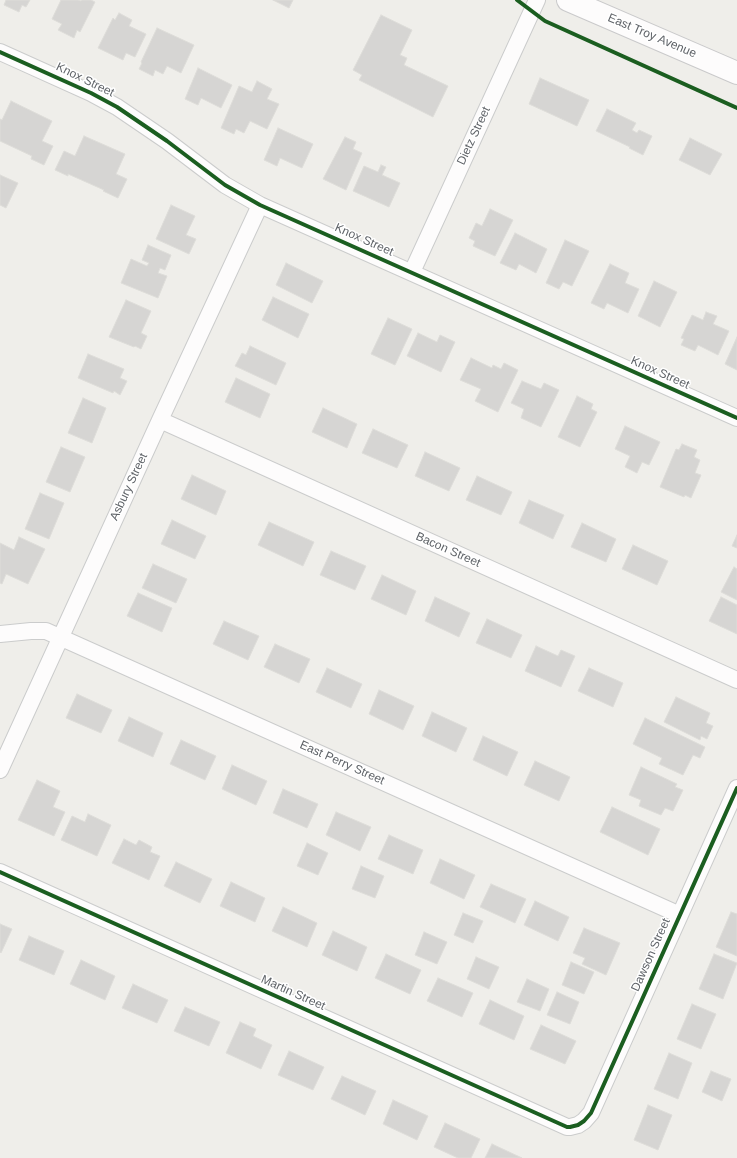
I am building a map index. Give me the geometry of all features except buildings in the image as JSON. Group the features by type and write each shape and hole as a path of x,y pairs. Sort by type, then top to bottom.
{"main road":[{"name":"East Troy Avenue","path":"568,0 737,73"}],"street":[{"name":"Dietz Street","path":"412,272 537,0"},
{"name":"Knox Street","path":"0,52 91,93 117,108 166,141 225,185 260,205 737,418"},
{"name":"Asbury Street","path":"0,770 260,205"},
{"name":"Bacon Street","path":"160,420 737,680"},
{"name":"East Perry Street","path":"0,634 46,631 61,637 680,915"},
{"name":"Dawson Street","path":"578,1125 587,1119 591,1112 737,788"},
{"name":"Martin Street","path":"0,872 567,1127 578,1125"}],"cycle path":[{"path":"517,0 545,21 737,108"},
{"path":"0,52 91,93 117,107 167,141 225,185 260,205 737,418"},
{"path":"0,872 567,1127 570,1127 578,1125 591,1113 737,788"}]}
